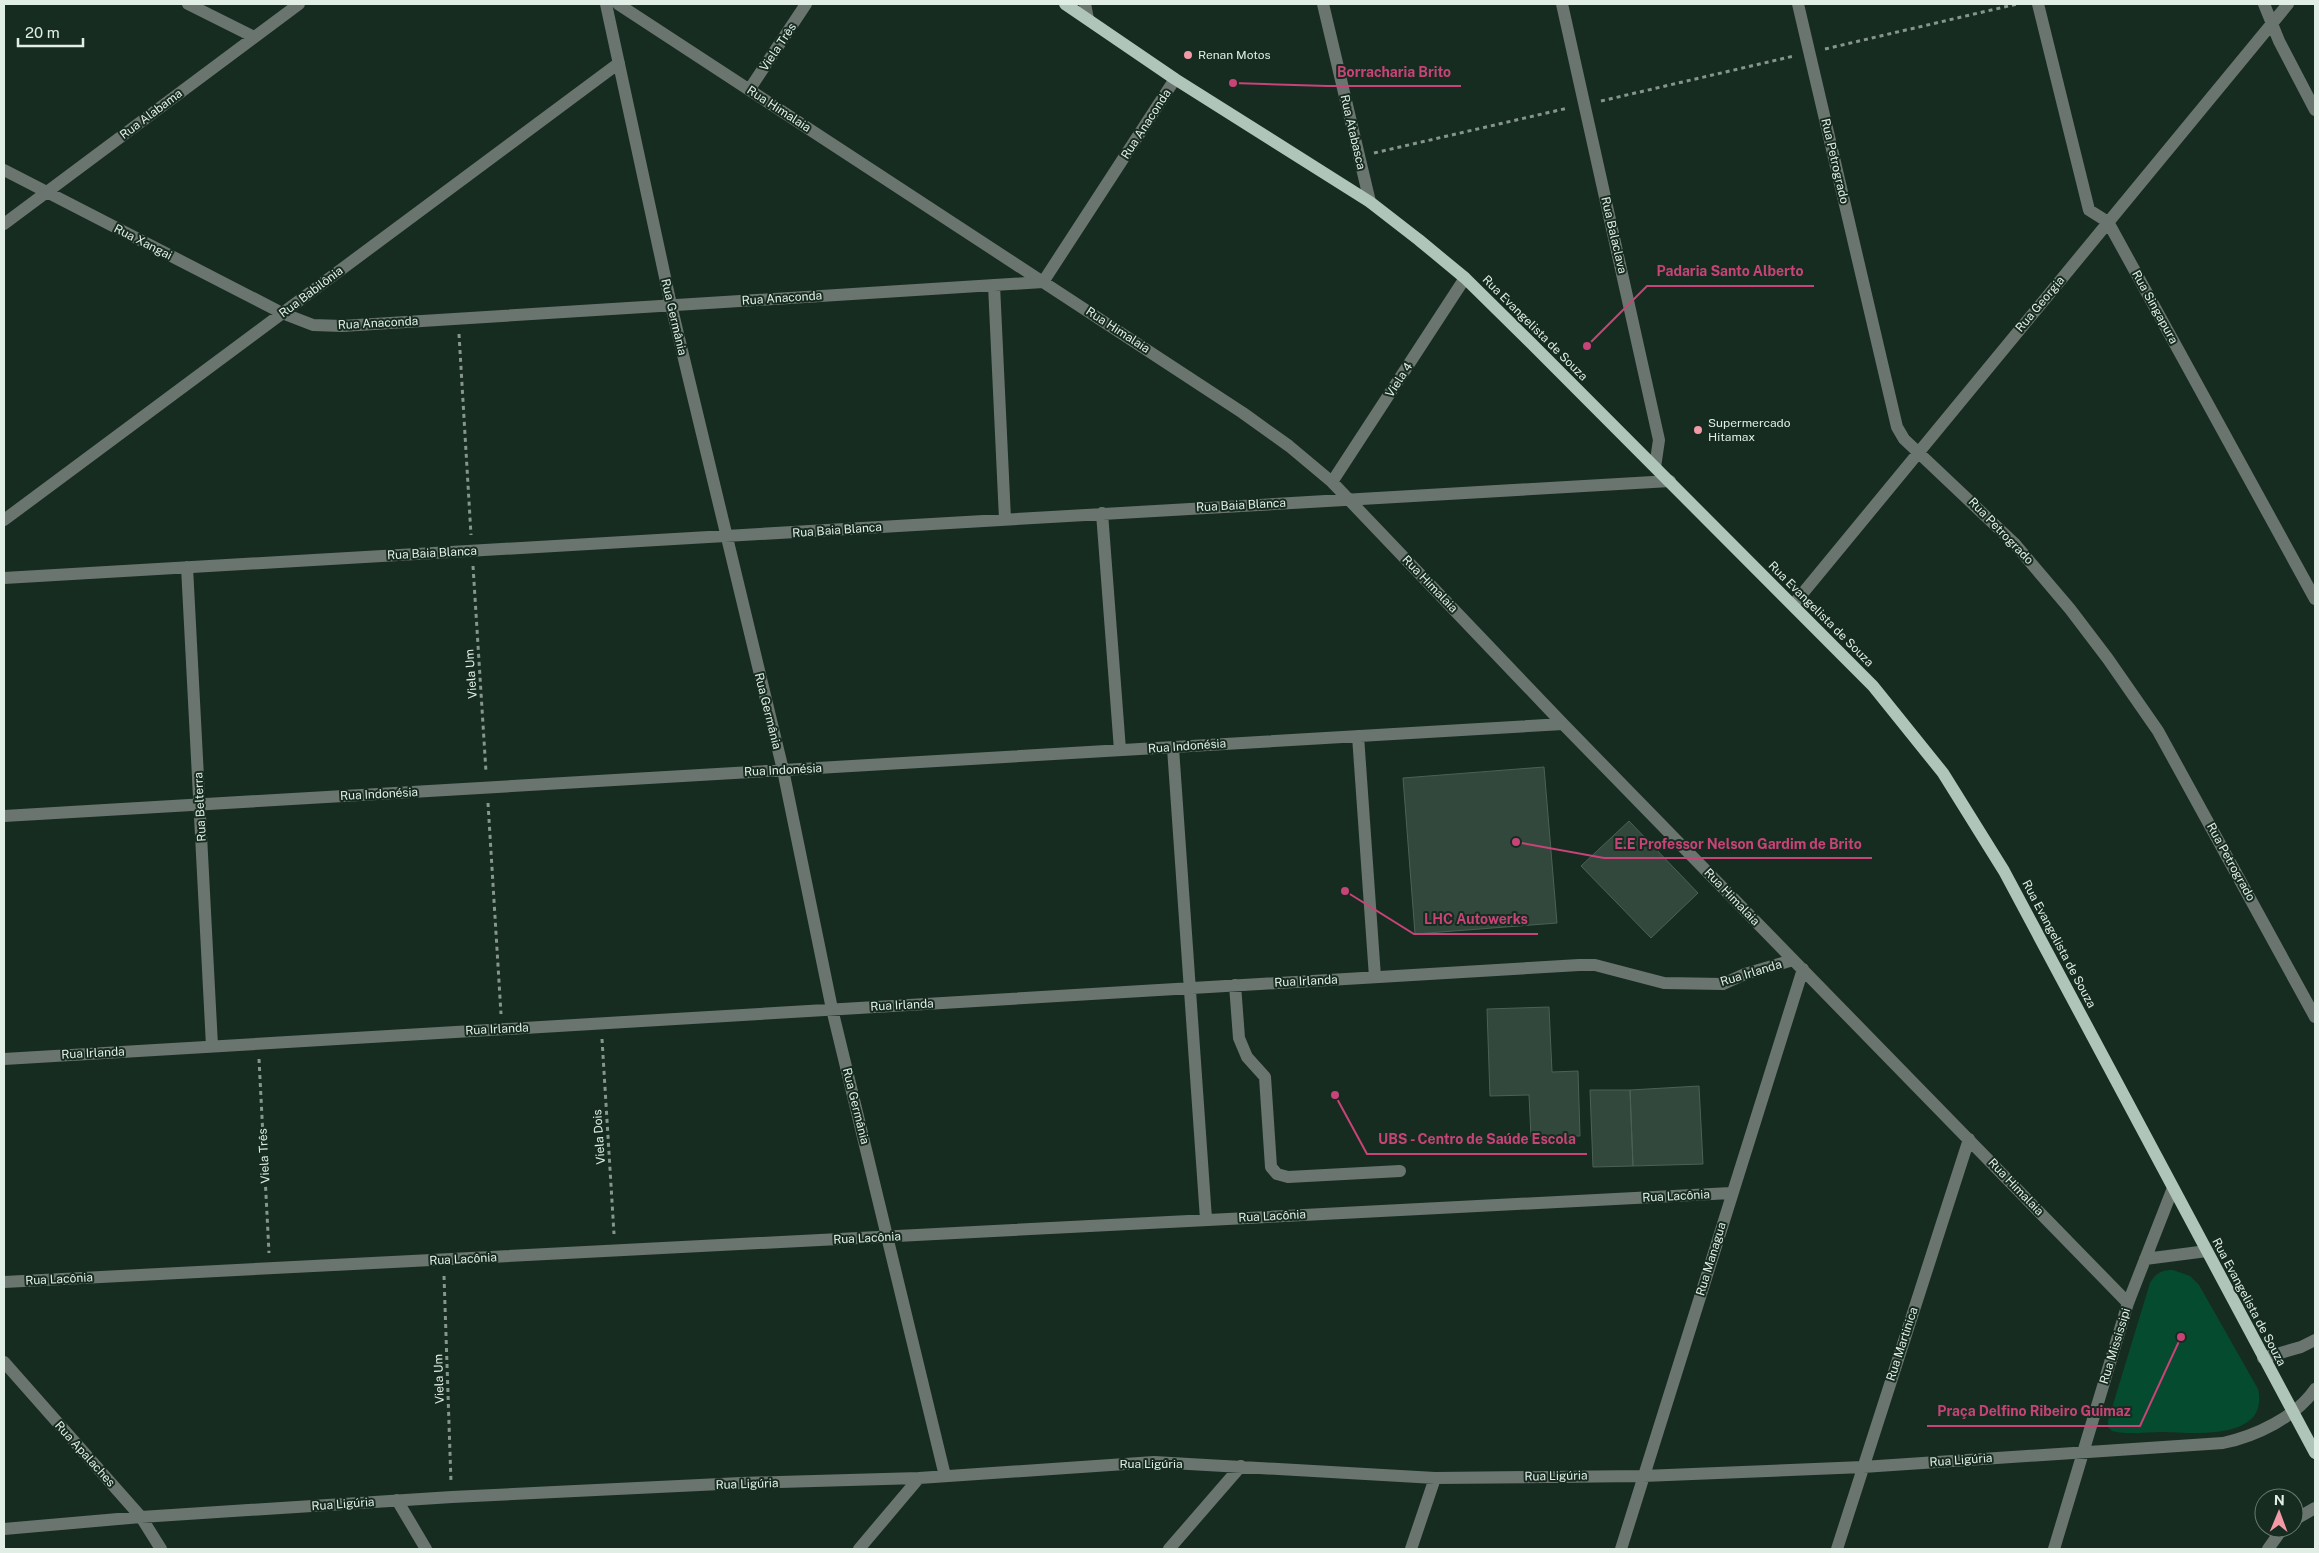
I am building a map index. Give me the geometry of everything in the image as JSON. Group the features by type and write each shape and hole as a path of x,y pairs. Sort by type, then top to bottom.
{"main road":[{"name":"Rua Evangelista de Souza","path":"1065,4 1175,80 1370,202 1465,278 1873,686 1948,781 2004,871 2315,1454"}],"street":[{"path":"188,4 254,37"},
{"name":"Rua Alabama","path":"4,224 299,4"},
{"name":"Rua Germânia","path":"606,4 671,305 783,770 832,1009 944,1476"},
{"name":"Rua Himalaia","path":"618,4 1243,412 1289,446 1332,482 1563,724 2128,1303"},
{"name":"Viela Três","path":"749,90 806,4"},
{"path":"1085,4 1088,19"},
{"name":"Rua Atabasca","path":"1323,4 1370,202"},
{"name":"Rua Balaclava","path":"1562,4 1659,440 1655,467"},
{"name":"Rua Petrogrado","path":"1798,4 1897,427 1904,439 2014,543 2070,609 2108,659 2158,731 2315,1017"},
{"name":"Rua Singapura","path":"2038,4 2089,210 2108,222 2315,599"},
{"path":"2264,4 2271,23 2315,110"},
{"name":"Rua Georgia","path":"1793,605 2288,4"},
{"name":"Rua Babilônia","path":"4,520 619,63"},
{"name":"Rua Anaconda","path":"282,313 313,325 342,326 1043,282 1175,80"},
{"name":"Rua Xangai","path":"4,170 282,313"},
{"name":"Viela 4","path":"1332,482 1465,278"},
{"path":"994,285 1005,519"},
{"name":"Rua Baia Blanca","path":"4,578 1670,481"},
{"path":"1102,513 1120,750"},
{"name":"Rua Belterra","path":"187,567 201,804 212,1046"},
{"name":"Rua Indonésia","path":"4,816 1563,724"},
{"path":"1358,736 1376,977"},
{"path":"1174,748 1206,1219"},
{"name":"Rua Irlanda","path":"4,1059 1579,965 1595,965 1664,983 1723,984 1744,974 1798,964"},
{"name":"Rua Managua","path":"1621,1549 1731,1194 1798,964"},
{"path":"1235,985 1239,1038 1247,1057 1265,1077 1271,1167 1277,1174 1288,1177 1400,1171"},
{"name":"Rua Martinica","path":"1837,1549 1969,1139"},
{"name":"Rua Mississipi","path":"2054,1549 2128,1303 2173,1188"},
{"name":"Rua Lacônia","path":"4,1282 1206,1219 1731,1194"},
{"path":"2145,1259 2207,1251"},
{"path":"2263,1358 2301,1347 2315,1340"},
{"name":"Rua Apalaches","path":"4,1362 141,1516 161,1549"},
{"path":"2293,1413 2315,1388"},
{"name":"Rua Ligúria","path":"4,1529 141,1516 397,1500 741,1483 920,1478 1154,1462 1435,1478 1643,1476 1863,1467 2223,1443 2235,1440 2293,1413"},
{"path":"1169,1549 1241,1466"},
{"path":"859,1549 920,1478"},
{"path":"1411,1549 1435,1478"},
{"path":"397,1500 426,1549"},
{"path":"2304,1514 2315,1508"},
{"path":"2268,1549 2276,1538"}],"path":[{"path":"1359,157 2017,4"},
{"name":"Viela Um","path":"458,318 502,1029"},
{"name":"Viela Dois","path":"601,1023 615,1251"},
{"name":"Viela Três","path":"258,1043 270,1269"},
{"name":"Viela Um","path":"443,1260 452,1497"}],"green space":[{"path":"2173,1270 2190,1276 2199,1285 2258,1389 2259,1406 2252,1418 2241,1426 2209,1433 2131,1433 2112,1431 2108,1427 2108,1421 2150,1283 2159,1273"}],"building":[{"path":"1544,767 1557,923 1415,934 1403,778"},
{"path":"1629,821 1698,893 1651,938 1581,866"},
{"path":"1549,1007 1552,1072 1578,1071 1580,1136 1531,1137 1529,1095 1490,1096 1487,1009"},
{"path":"1699,1086 1703,1164 1633,1166 1630,1090"},
{"path":"1590,1090 1630,1090 1633,1166 1593,1167"}],"place":[{"name":"Renan Motos","path":"1188,55"},
{"name":"Borracharia Brito","path":"1233,83"},
{"name":"Padaria Santo Alberto","path":"1587,346"},
{"name":"Supermercado Hitamax","path":"1698,430"},
{"name":"E.E Professor Nelson Gardim de Brito","path":"1516,842"},
{"name":"LHC Autowerks","path":"1345,891"},
{"name":"UBS - Centro de Saúde Escola","path":"1335,1095"},
{"name":"Praça Delfino Ribeiro Guimaz","path":"2181,1337"}]}
